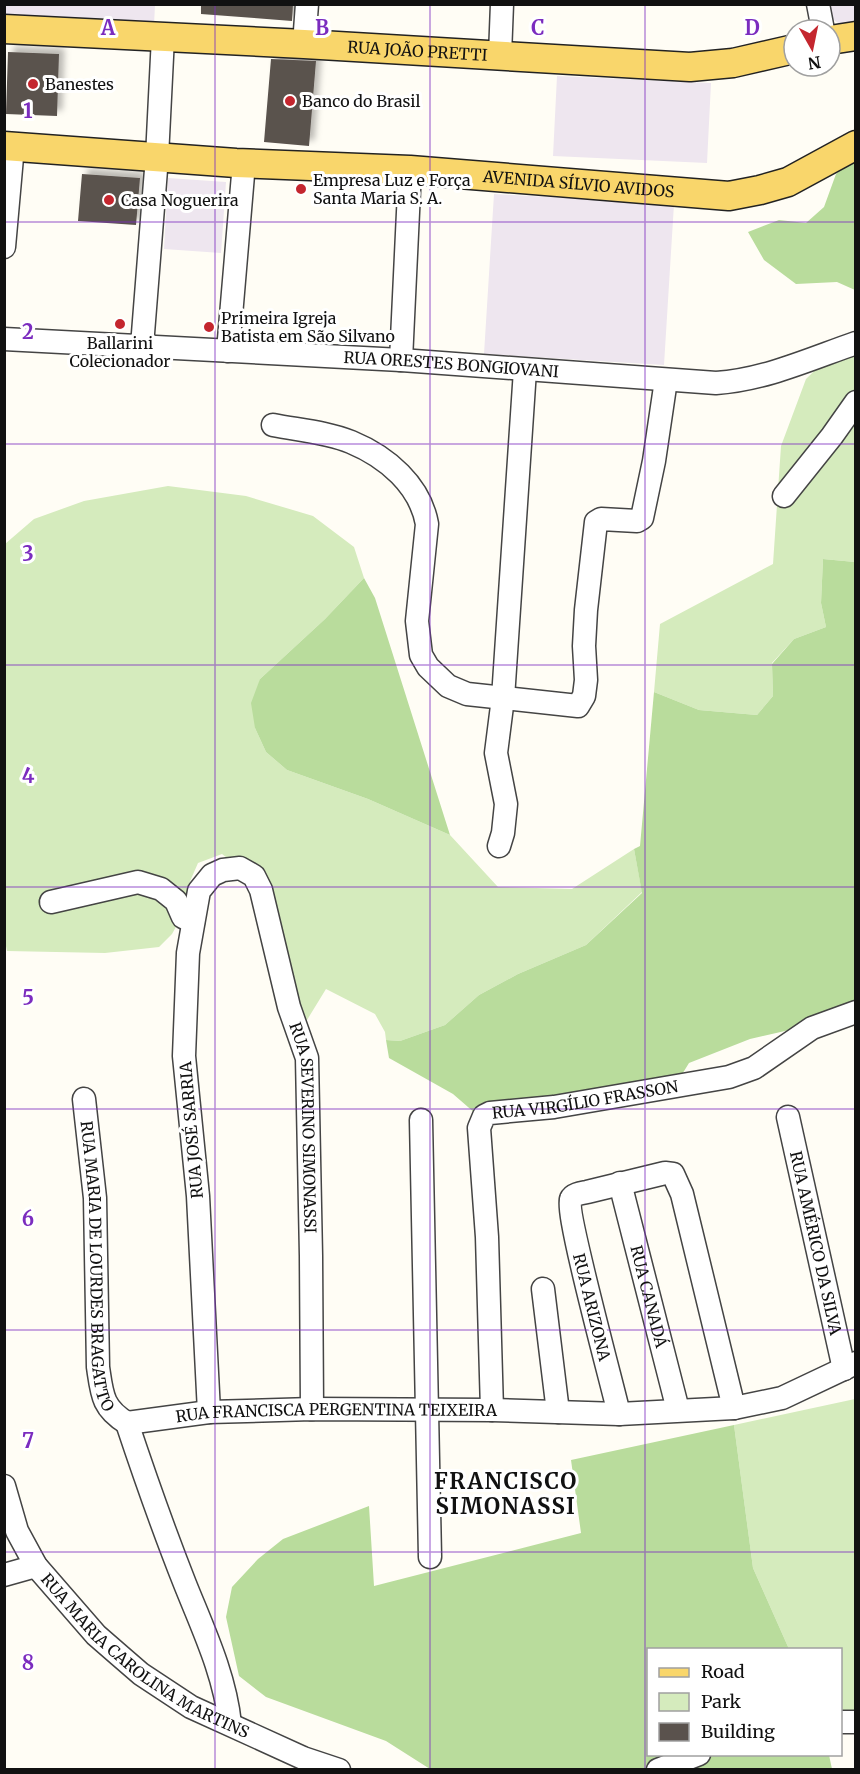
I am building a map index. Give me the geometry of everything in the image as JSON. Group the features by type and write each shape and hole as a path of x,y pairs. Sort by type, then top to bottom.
{"main road":[{"name":"RUA JOÃO PRETTI","path":"4,29 690,67 733,63 782,52"},
{"name":"AVENIDA SÍLVIO AVIDOS","path":"9,146 244,163 410,170 729,196 788,182 855,145"}],"street":[{"path":"304,44 307,4"},
{"path":"500,55 502,4"},
{"path":"142,346 157,157 163,37"},
{"path":"4,247 9,146"},
{"path":"228,351 244,163"},
{"path":"401,360 410,170"},
{"name":"RUA ORESTES BONGIOVANI","path":"4,339 401,360 716,383 737,382 758,376 855,343"},
{"path":"499,846 506,810 505,792 496,753 503,698 525,370"},
{"path":"273,425 351,442 377,456 411,485 425,510 427,524 417,608 418,640 421,655 428,667 448,686 466,694 578,706 581,703 586,680 584,645 596,522 601,519 637,521 642,518 654,461 666,381"},
{"path":"784,496 832,436 855,402"},
{"name":"RUA JOSÉ SARRIA","path":"209,1412 198,1196 184,1056 188,953 199,891 213,875 233,868"},
{"name":"RUA SEVERINO SIMONASSI","path":"233,868 249,871 261,890 289,1007 307,1058 312,1409"},
{"path":"51,902 138,882 161,889 176,901 183,916 193,922"},
{"name":"RUA VIRGÍLIO FRASSON","path":"492,1410 487,1237 479,1128 484,1116 490,1113 554,1107 729,1077 754,1068 812,1028 855,1012"},
{"name":"RUA MARIA DE LOURDES BRAGATTO","path":"84,1099 95,1190 98,1367 101,1390 105,1404 112,1414 127,1423"},
{"name":"RUA AMÉRICO DA SILVA","path":"788,1117 850,1366"},
{"path":"421,1120 430,1557"},
{"path":"620,1183 665,1173 673,1174 688,1215 734,1408"},
{"name":"RUA ARIZONA","path":"619,1414 575,1238 570,1206 571,1199 575,1195 620,1183"},
{"name":"RUA CANADÁ","path":"620,1183 678,1410"},
{"path":"543,1290 558,1412"},
{"name":"RUA FRANCISCA PERGENTINA TEIXEIRA","path":"127,1423 209,1412 312,1409 492,1410 619,1414 734,1408 782,1398 850,1366"},
{"path":"127,1423 162,1524 211,1650 225,1696 230,1724"},
{"name":"RUA MARIA CAROLINA MARTINS","path":"4,1486 17,1531 36,1566 96,1635 133,1668 191,1707 303,1758 339,1770"},
{"path":"4,1575 36,1566"},
{"path":"658,1770 696,1756"}],"shaded area":[{"path":"4,5 155,5 154,25 5,14"},
{"path":"826,5 855,5 855,25 844,27 842,18 828,16"},
{"path":"557,76 711,83 707,163 553,156"},
{"path":"168,178 226,182 221,253 164,249"},
{"path":"494,194 674,204 664,365 484,354"}],"green space":[{"path":"855,157 855,290 837,282 796,284 764,260 748,232 779,220 806,223 824,207 836,174"},
{"path":"855,341 855,562 823,559 821,603 826,627 794,639 772,663 773,696 757,715 699,710 654,692 660,624 773,564 781,446 806,379 843,343"},
{"path":"168,486 246,496 313,516 354,547 364,578 325,619 260,679 255,728 266,752 287,770 368,799 450,835 498,887 572,889 634,849 642,892 586,945 518,974 479,995 445,1025 400,1041 386,1040 385,1032 375,1014 326,989 307,1020 281,1001 245,872 222,854 198,863 188,886 186,909 172,934 159,947 105,953 7,951 5,941 5,544 34,519 84,501"},
{"path":"823,559 855,562 855,1002 811,1025 750,1039 689,1063 681,1076 483,1120 453,1094 389,1058 386,1040 400,1041 445,1025 479,995 518,974 586,945 642,893 634,849 640,846 654,692 699,710 757,715 773,696 772,664 794,639 826,627 821,603"},
{"path":"364,578 375,598 450,835 368,799 287,770 266,752 255,728 251,703 260,679 325,619"},
{"path":"855,1399 855,1711 842,1715 842,1648 789,1648 753,1568 734,1425"},
{"path":"734,1425 753,1568 789,1648 647,1648 647,1756 829,1756 832,1769 430,1769 386,1741 266,1697 239,1676 226,1617 232,1587 258,1559 283,1539 369,1506 374,1586 581,1533 571,1460"}],"building":[{"path":"201,4 293,4 292,21 201,14"},
{"name":"Banestes","path":"8,52 59,54 57,116 6,114"},
{"name":"Banco do Brasil","path":"271,59 316,61 309,146 264,142"},
{"name":"Casa Noguerira","path":"82,174 140,178 136,225 78,221"}],"place":[{"name":"Banestes","path":"33,84"},
{"name":"Banco do Brasil","path":"290,101"},
{"name":"Empresa Luz e Força Santa Maria S. A.","path":"301,189"},
{"name":"Casa Noguerira","path":"109,200"},
{"name":"Ballarini Colecionador","path":"120,324"},
{"name":"Primeira Igreja Batista em São Silvano","path":"209,327"}],"district":[{"name":"FRANCISCO SIMONASSI","path":"506,1494"}]}
